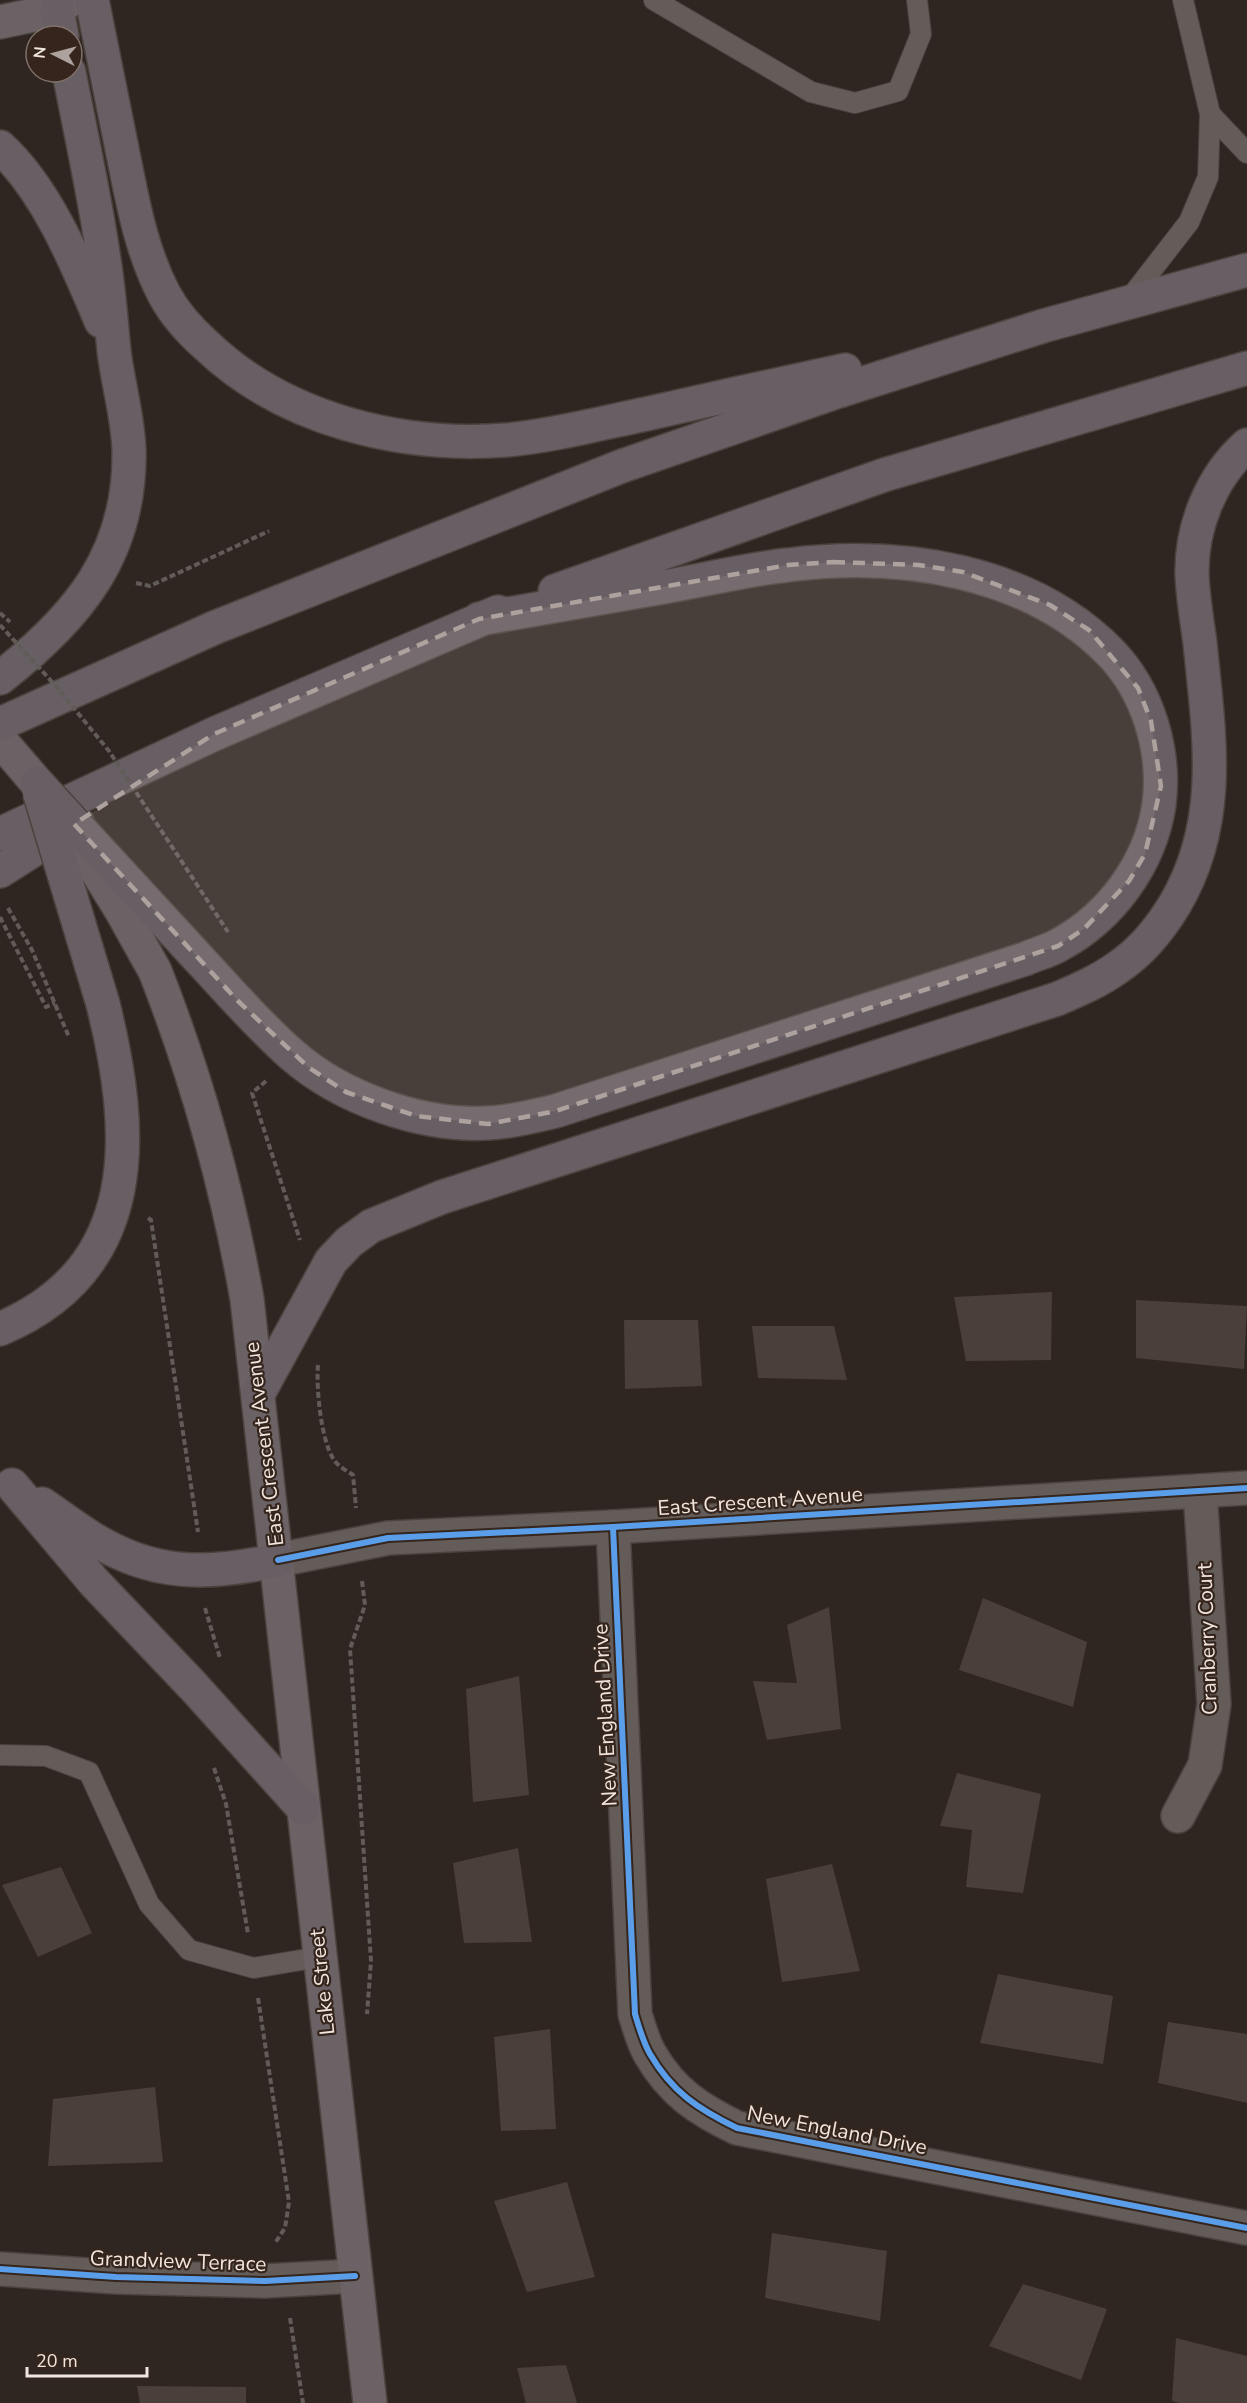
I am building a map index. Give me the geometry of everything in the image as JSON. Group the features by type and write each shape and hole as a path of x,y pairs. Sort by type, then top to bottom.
{"highway":[{"path":"92,0 139,232 150,266 165,296 180,319 201,341 248,381 279,399 348,425 424,437 509,440 611,421 1043,326 1247,270"},
{"path":"0,678 42,644 90,589 117,536 128,493 129,448 104,261 71,84"},
{"path":"0,147 27,178 60,231 78,266 115,354"},
{"path":"0,724 216,627 622,466 839,391 1043,326"},
{"path":"0,834 214,734 479,619 611,570 884,475 1247,368"},
{"path":"258,1394 331,1261 349,1242 371,1226 405,1211 1057,999 1108,973 1142,948 1166,918 1186,885 1199,850 1208,815 1210,753 1192,574 1195,544 1201,514 1215,485 1234,457 1247,445"},
{"path":"37,783 292,1055 346,1092 416,1116 488,1124 556,1111 1025,959 1058,946 1084,929 1129,881 1145,854 1156,821 1161,786 1159,754 1151,721 1138,688 1117,659 1089,630 1050,605 1009,587 963,572 880,562 788,565 479,619"},
{"path":"0,872 214,734"},
{"path":"0,1329 40,1308 66,1288 89,1261 106,1230 118,1198 123,1169 123,1132 113,1044 37,783"},
{"path":"6,1481 98,1541 119,1553 140,1561 204,1571 238,1569 278,1560"},
{"path":"6,1481 94,1582 194,1687 303,1808"}],"main road":[{"path":"0,22 63,15"},
{"name":"East Crescent Avenue","path":"0,740 37,783 85,851 121,910 155,971 181,1037 234,1226 247,1299 278,1560"},
{"name":"Lake Street","path":"278,1560 319,1957 370,2403"}],"street":[{"name":"East Crescent Avenue","path":"278,1560 388,1538 613,1527 1247,1488"},
{"name":"Cranberry Court","path":"1178,1816 1205,1765 1214,1704 1200,1491"},
{"name":"New England Drive","path":"613,1527 635,2014 649,2053 673,2086 702,2111 737,2128 1247,2228"},
{"name":"Grandview Terrace","path":"0,2269 116,2277 265,2281 355,2276"}],"lane":[{"path":"654,0 811,92 855,103 898,91 921,34 917,0"},
{"path":"1124,305 1189,222 1208,177 1210,114 1183,0"},
{"path":"1210,114 1247,153"},
{"path":"0,1755 46,1756 89,1772 149,1904 189,1950 254,1968 319,1957"}],"path":[{"path":"0,625 54,684 109,751 234,941"},
{"path":"5,904 32,950 72,1042"},
{"path":"0,917 46,1007 55,1003"},
{"path":"292,1055 252,1093 299,1239 331,1261"},
{"path":"319,1356 317,1380 323,1430 335,1461 353,1475 365,1605 350,1649 371,1961 367,2019"}],"highlighted area":[{"path":"833,562 919,565 963,572 1050,605 1089,630 1138,688 1151,721 1161,786 1145,854 1129,881 1084,929 1058,946 556,1111 488,1124 416,1116 380,1105 346,1092 308,1067 238,1001 74,824 214,734 479,619 788,565"}],"building":[{"path":"1052,1292 1051,1360 966,1361 954,1297"},
{"path":"1136,1300 1247,1306 1244,1369 1136,1358"},
{"path":"624,1320 698,1320 702,1386 625,1389"},
{"path":"752,1326 834,1326 847,1380 758,1378"},
{"path":"983,1598 1087,1642 1073,1707 959,1670"},
{"path":"829,1607 841,1729 767,1740 753,1681 797,1683 787,1625"},
{"path":"519,1676 529,1795 473,1802 466,1689"},
{"path":"957,1773 1041,1794 1023,1893 966,1887 972,1830 940,1826"},
{"path":"518,1848 532,1942 464,1943 453,1863"},
{"path":"832,1864 860,1971 782,1982 766,1879"},
{"path":"61,1867 92,1933 38,1957 2,1885"},
{"path":"998,1974 1113,1996 1103,2064 980,2043"},
{"path":"1168,2022 1247,2034 1247,2103 1158,2083"},
{"path":"550,2029 556,2129 501,2131 494,2037"},
{"path":"155,2087 163,2162 48,2166 53,2099"},
{"path":"567,2182 595,2277 527,2292 494,2201"},
{"path":"772,2233 887,2251 880,2321 765,2298"},
{"path":"1023,2284 1107,2309 1081,2380 989,2346"},
{"path":"1176,2338 1247,2356 1247,2403 1172,2401"},
{"path":"566,2365 577,2403 526,2403 517,2368"},
{"path":"137,2386 246,2387 246,2403 140,2403"}],"cycle path":[{"path":"278,1560 388,1538 613,1527 1247,1488"},
{"path":"613,1527 635,2014 648,2049 667,2079 698,2106 737,2128 1247,2228"},
{"path":"0,2269 116,2277 265,2281 355,2276"}]}
